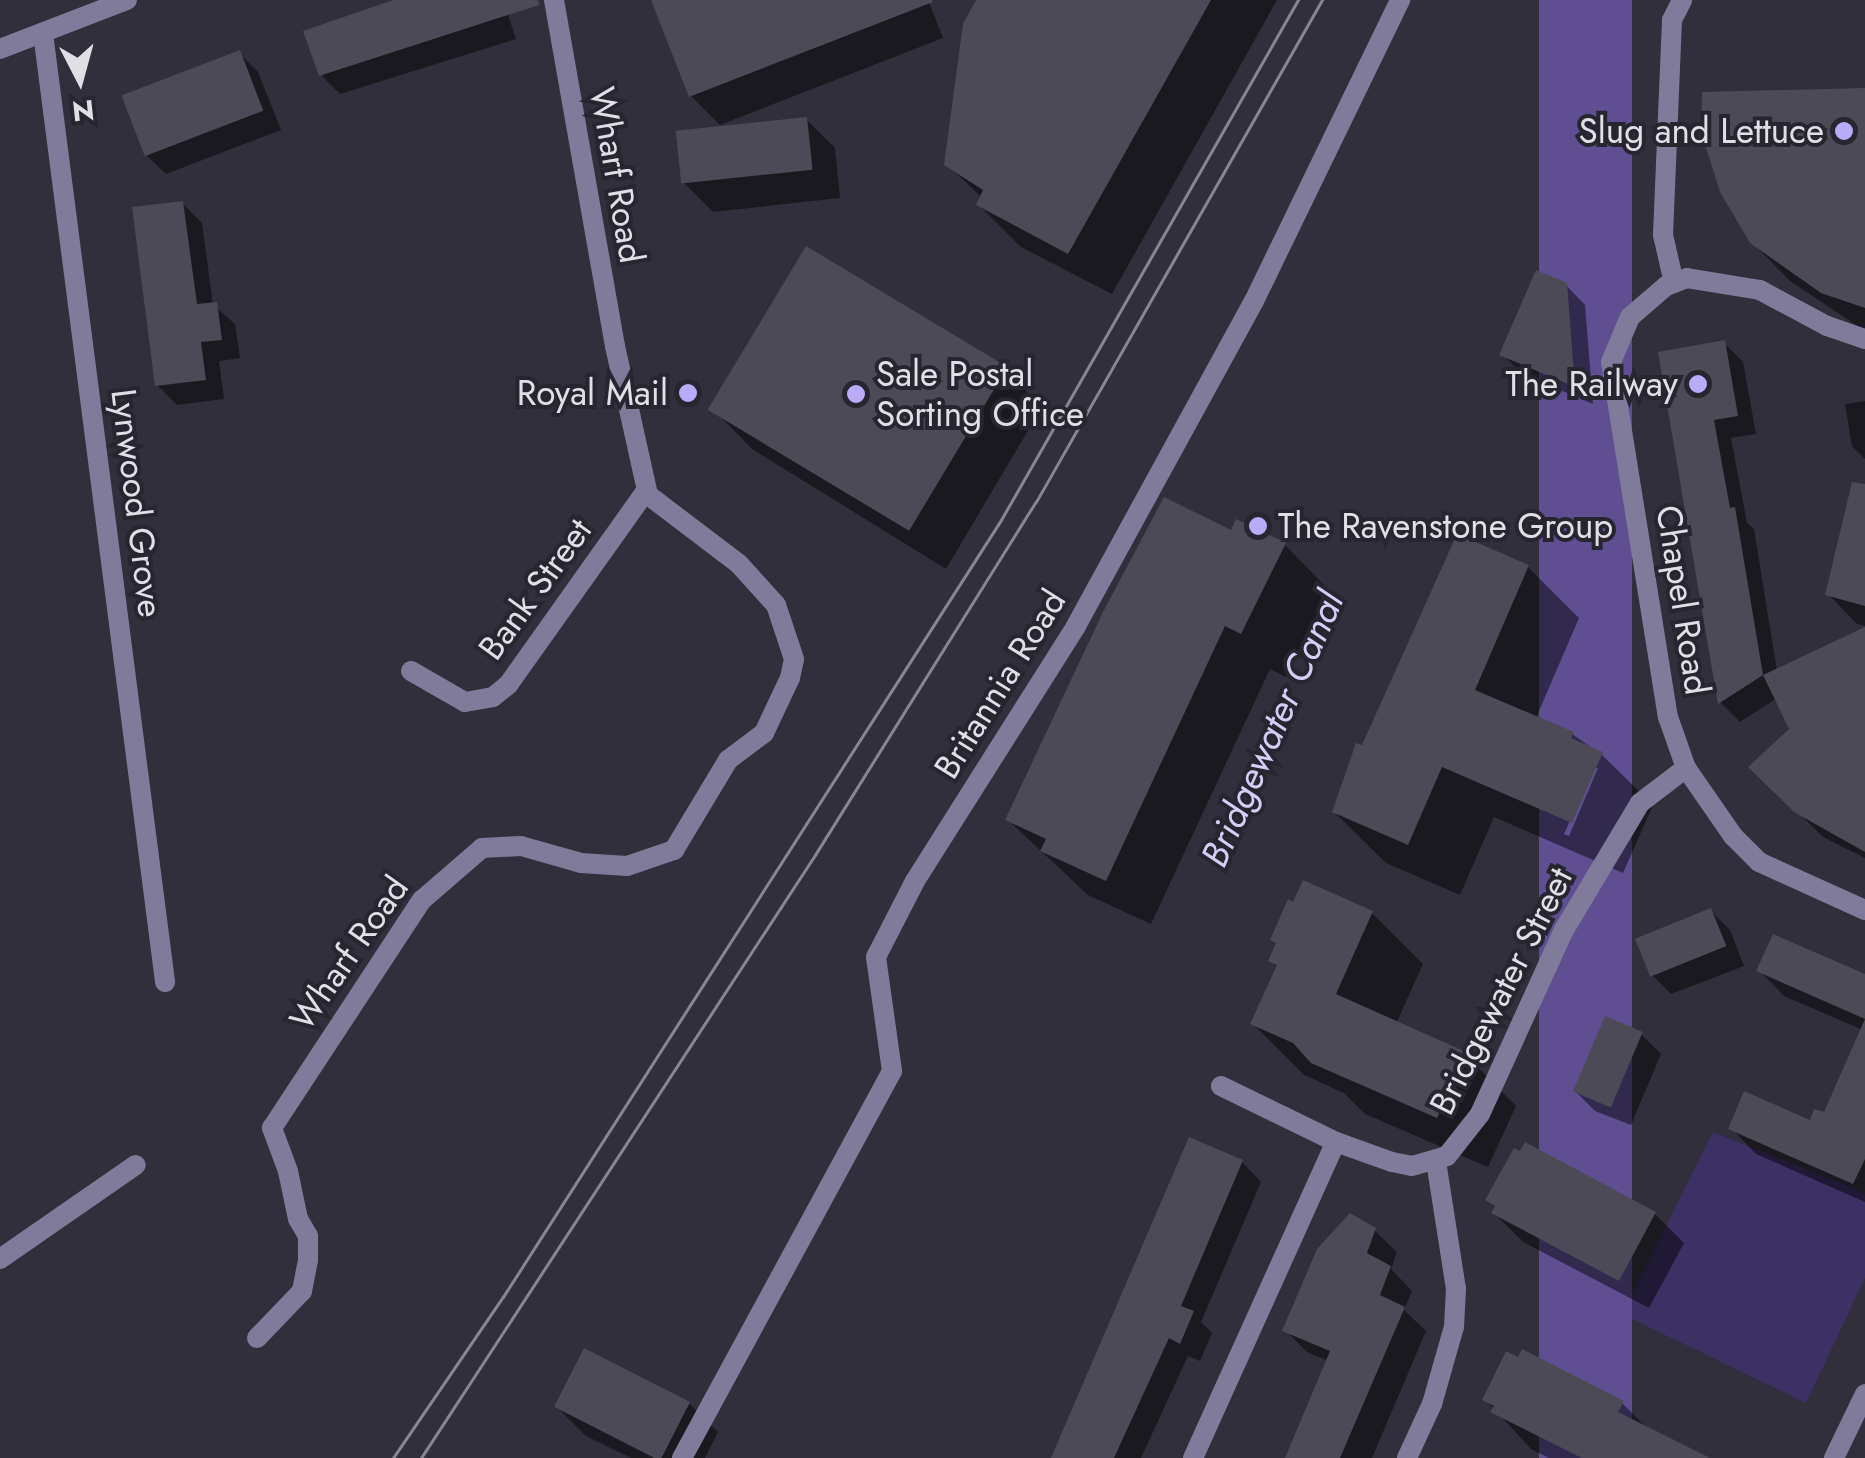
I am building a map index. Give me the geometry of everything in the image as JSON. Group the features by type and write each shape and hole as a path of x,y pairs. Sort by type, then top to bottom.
{"street":[{"path":"0,49 126,0"},
{"name":"Wharf Road","path":"257,1338 302,1291 308,1260 308,1236 298,1219 288,1171 272,1128 422,900 482,848 522,846 581,863 628,866 674,850 728,760 764,733 790,678 794,659 776,605 739,564 646,490 615,346 554,0"},
{"name":"Britannia Road","path":"682,1458 892,1071 876,956 915,881 1076,626 1254,301 1400,0"},
{"path":"1682,0 1672,20 1663,235 1674,283 1686,278 1724,281 1760,290 1827,326 1865,339"},
{"name":"Lynwood Grove","path":"43,33 166,982"},
{"name":"Chapel Road","path":"1674,283 1630,317 1611,362 1668,717 1686,768 1733,836 1759,862 1865,910"},
{"name":"Bank Street","path":"411,671 465,702 493,697 508,684 646,490"},
{"name":"Bridgewater Street","path":"1221,1086 1336,1142 1392,1162 1412,1166 1436,1161 1466,1136 1480,1114 1564,930 1640,803 1686,768"},
{"path":"1193,1458 1336,1142"},
{"path":"1407,1458 1430,1409 1454,1326 1456,1289 1436,1161"},
{"path":"0,1259 136,1165"},
{"path":"1834,1458 1865,1394"}],"shaded area":[{"path":"1713,1132 1865,1193 1865,1278 1806,1403 1622,1314"}],"water":[{"path":"1539,0 1632,0 1632,1458 1539,1458"}],"building":[{"path":"393,0 538,0 539,5 319,76 303,31"},
{"path":"651,0 932,0 933,2 689,97"},
{"path":"976,0 1211,0 1068,254 976,205 983,190 944,165 963,24"},
{"path":"240,50 263,111 145,156 121,96"},
{"path":"1865,88 1865,308 1821,293 1750,243 1720,192 1701,132 1702,92"},
{"path":"807,117 813,170 681,184 676,131"},
{"path":"183,201 197,304 217,302 222,340 201,342 206,380 155,386 132,207"},
{"name":"Sale Postal Sorting Office","path":"806,246 1007,367 909,531 708,410"},
{"path":"1536,270 1567,283 1575,387 1499,355"},
{"path":"1725,340 1738,416 1714,420 1730,508 1735,507 1763,675 1718,704 1658,352"},
{"path":"1852,482 1865,484 1865,606 1825,595"},
{"path":"1164,497 1231,530 1236,519 1286,543 1241,634 1225,626 1106,881 1040,851 1046,839 1005,820 1103,612"},
{"path":"1457,534 1529,565 1475,690 1574,732 1571,738 1603,752 1572,823 1442,767 1408,845 1332,812 1356,743 1362,745"},
{"path":"1865,627 1865,852 1794,812 1748,767 1789,729 1763,675"},
{"path":"1303,880 1373,911 1336,994 1466,1052 1437,1118 1311,1063 1293,1043 1250,1024 1277,965 1268,961 1276,943 1270,940 1288,899 1293,902"},
{"path":"1711,908 1726,946 1650,977 1635,939"},
{"path":"1773,934 1865,974 1865,1019 1756,971"},
{"path":"1605,1016 1643,1032 1611,1108 1573,1091"},
{"path":"1865,1019 1865,1159 1853,1184 1728,1129 1744,1091 1810,1120 1814,1109 1824,1112"},
{"path":"1189,1137 1243,1160 1181,1306 1194,1311 1180,1344 1169,1338 1114,1458 1051,1458"},
{"path":"1525,1142 1656,1212 1619,1281 1491,1213 1495,1206 1485,1200 1514,1148 1520,1151"},
{"path":"1350,1213 1376,1228 1367,1253 1391,1266 1380,1295 1405,1307 1340,1458 1285,1458 1330,1351 1282,1331 1317,1249"},
{"path":"584,1348 690,1402 662,1458 655,1458 554,1407"},
{"path":"1522,1349 1624,1401 1618,1412 1710,1458 1582,1458 1490,1412 1494,1406 1482,1400 1506,1351 1518,1357"}],"tram line":[{"path":"393,1458 503,1297 1001,520 1298,0"},
{"path":"421,1458 815,855 1036,502 1322,0"}],"place":[{"name":"Slug and Lettuce","path":"1844,131"},
{"name":"The Railway","path":"1698,384"},
{"name":"Royal Mail","path":"688,393"},
{"name":"Sale Postal Sorting Office","path":"856,394"},
{"name":"The Ravenstone Group","path":"1258,526"}],"water label":[{"name":"Bridgewater Canal","path":"1272,729"}]}
